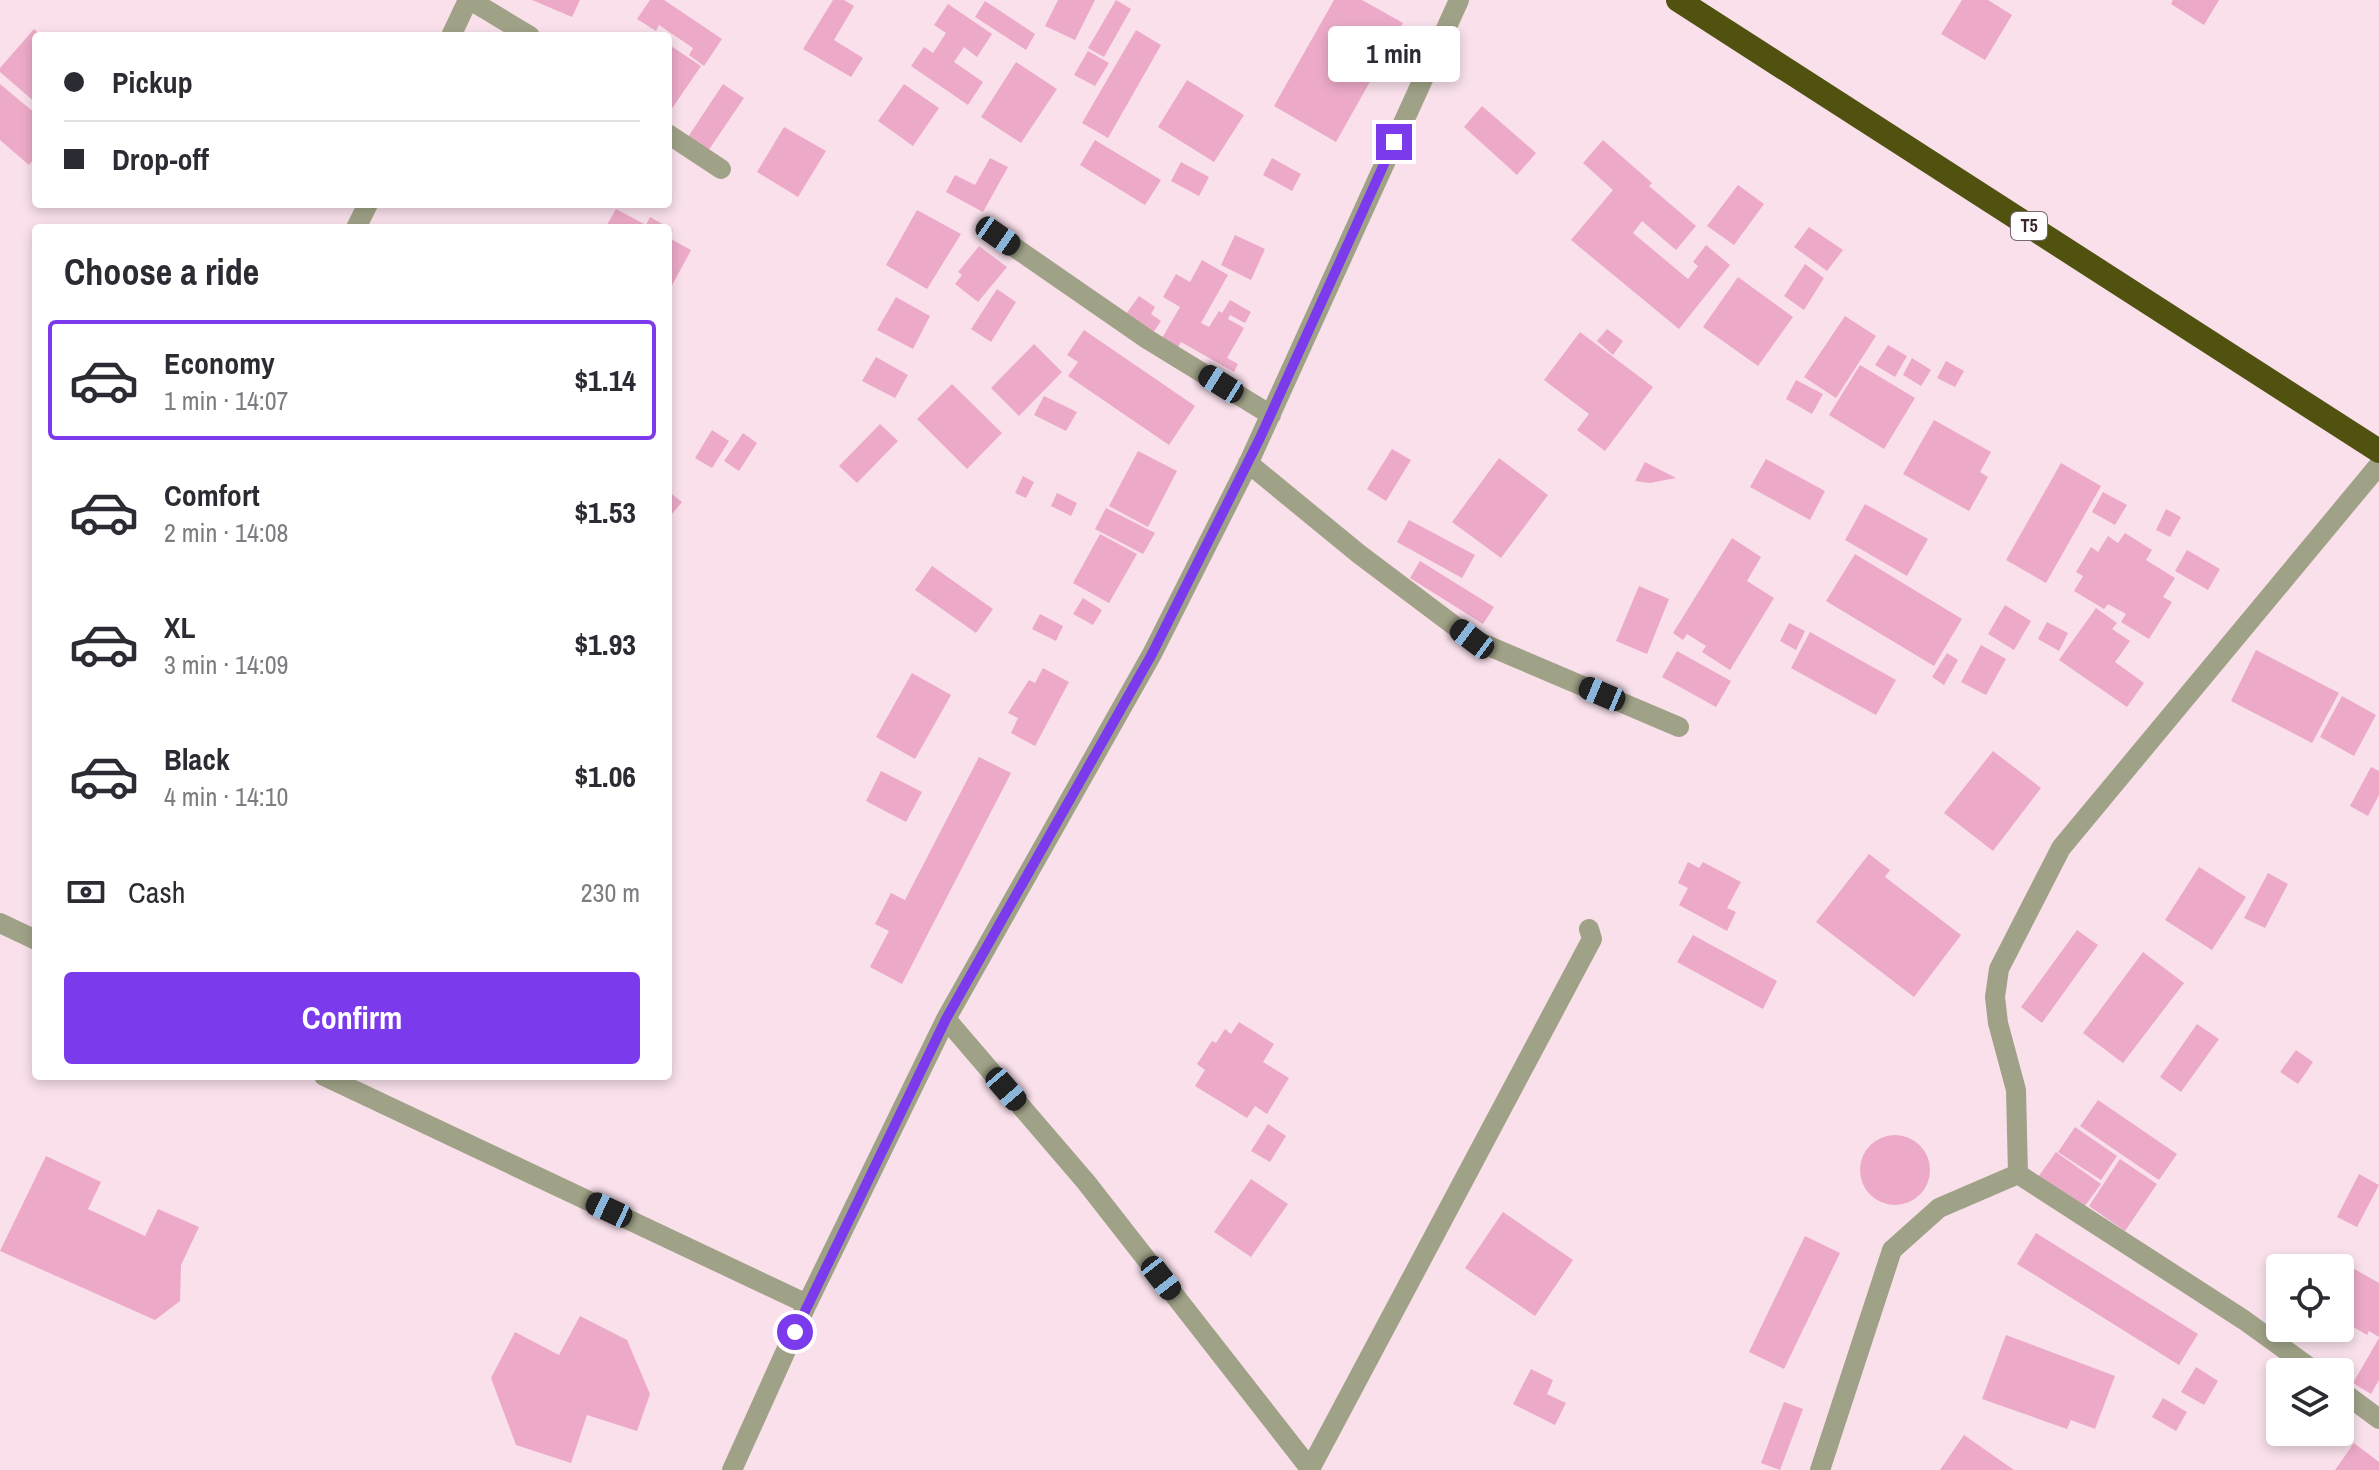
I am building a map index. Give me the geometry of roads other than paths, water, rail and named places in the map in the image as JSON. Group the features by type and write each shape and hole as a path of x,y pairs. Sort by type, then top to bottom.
{"highway":[{"name":"T5","path":"1678,0 2379,451"}],"street":[{"path":"453,32 469,0 523,32"},
{"path":"732,1470 807,1304 946,1019 1152,654 1248,463 1459,0"},
{"path":"672,137 721,169"},
{"path":"998,236 1147,339 1271,415"},
{"path":"1248,463 1359,554 1472,639 1679,727"},
{"path":"2018,1174 2016,1090 1998,1023 1995,997 1999,969 2061,848 2379,465"},
{"path":"0,923 32,938"},
{"path":"946,1019 1086,1182 1310,1470 1592,939 1589,929"},
{"path":"332,1080 807,1304"},
{"path":"2018,1174 2244,1320 2297,1358"},
{"path":"1820,1470 1892,1250 1939,1208 2018,1174"},
{"path":"2354,1400 2379,1419"}]}
